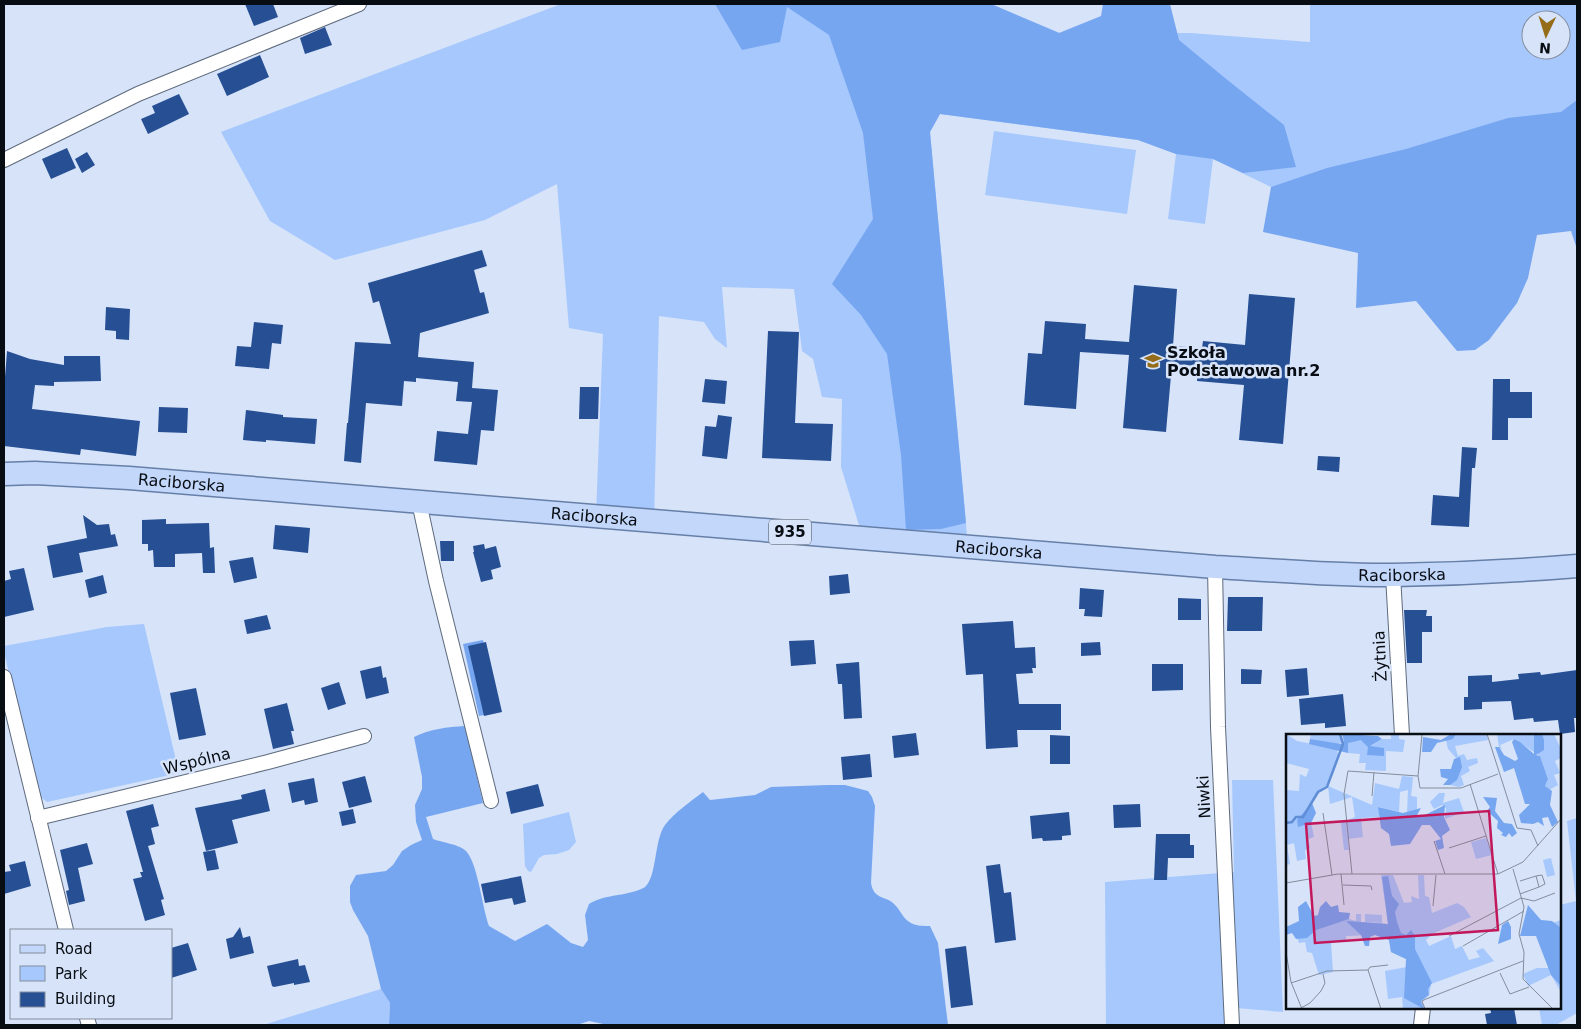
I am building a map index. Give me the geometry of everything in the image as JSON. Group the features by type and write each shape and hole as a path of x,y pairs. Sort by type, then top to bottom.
{"main road":[{"name":"Raciborska","path":"4,474 35,473 129,478 1215,567 1393,575 1492,573 1577,566"}],"street":[{"path":"4,160 138,94 359,4"},
{"path":"419,502 436,581 491,801"},
{"name":"Niwki","path":"1215,567 1218,727 1232,1025"},
{"name":"Żytnia","path":"1393,575 1402,734"},
{"path":"4,677 66,929"},
{"name":"Wspólna","path":"38,818 268,762 364,736"},
{"path":"1421,1025 1423,1009"}],"green space":[{"path":"561,4 991,4 1060,33 1190,33 1310,42 1310,4 1577,4 1577,181 1271,187 1213,159 1205,224 1168,219 1176,154 1138,140 940,114 930,132 968,546 863,538 841,467 842,399 822,397 813,359 802,351 794,289 722,287 727,348 715,339 704,322 659,316 654,521 596,516 603,334 569,328 557,184 485,220 335,260 270,221 221,132"},
{"path":"994,131 1136,150 1127,214 985,195"},
{"path":"144,624 179,773 47,802 37,794 4,646 107,627"},
{"path":"1232,780 1273,780 1283,1012 1236,1008 1232,1025 1106,1025 1105,882 1234,872"},
{"path":"569,812 576,842 569,850 557,854 544,855 539,858 531,872 528,871 525,866 523,824"},
{"path":"1577,818 1577,1013 1556,1025 1542,1025 1539,1009 1561,1009 1561,905 1576,901 1567,821"},
{"path":"381,989 390,1003 389,1025 263,1025"}],"shaded area":[{"path":"715,4 991,4 1059,33 1101,16 1103,4 1170,4 1179,40 1284,125 1296,167 1243,173 1213,159 1176,154 1138,140 940,114 930,132 966,523 941,529 906,530 901,455 887,354 861,315 832,284 873,219 863,133 829,35 787,7 780,42 742,50"},
{"path":"1577,100 1577,249 1571,231 1537,235 1528,278 1517,303 1489,340 1475,350 1457,351 1416,301 1356,308 1358,253 1263,232 1271,187 1327,168 1406,149 1508,118 1561,112"},
{"path":"483,640 498,712 479,716 463,644"},
{"path":"465,726 483,803 426,817 433,839 460,847 470,857 477,875 489,926 515,941 547,924 571,943 583,947 588,940 585,915 589,904 599,899 645,887 652,875 661,832 665,825 678,811 703,792 710,800 755,795 771,787 845,785 868,791 875,806 871,883 875,893 892,902 904,917 913,924 930,926 938,943 948,1025 608,1025 589,1021 577,1025 389,1025 390,1003 381,989 368,936 350,902 350,886 356,875 386,871 393,865 402,851 422,840 416,822 415,805 422,789 422,777 414,737 439,729"}],"building":[{"path":"245,4 273,4 278,17 254,26"},
{"path":"325,27 332,45 305,54 300,38"},
{"path":"260,55 269,77 227,96 217,74"},
{"path":"179,94 189,114 148,134 141,119 155,113 152,106"},
{"path":"67,148 76,168 51,179 42,159"},
{"path":"87,152 95,165 82,173 75,159"},
{"path":"482,250 487,266 474,270 480,293 484,292 489,313 420,333 418,357 474,362 472,388 498,390 494,431 481,430 477,465 434,461 437,431 468,434 472,402 456,401 458,382 416,378 416,382 404,381 402,406 366,403 361,463 344,461 355,342 391,344 379,301 373,303 368,283"},
{"name":"Szkoła Podstawowa nr.2","path":"1134,285 1177,289 1173,346 1202,348 1203,341 1245,345 1249,294 1295,298 1283,444 1239,440 1244,385 1197,381 1198,366 1172,364 1166,432 1123,428 1129,355 1080,352 1076,409 1024,405 1028,353 1042,354 1045,321 1086,324 1085,339 1129,342"},
{"path":"106,307 130,309 129,340 116,339 116,331 105,330"},
{"path":"254,322 283,325 281,344 272,343 269,369 235,366 237,346 251,347"},
{"path":"768,331 799,332 795,423 833,424 831,461 762,458"},
{"path":"7,351 30,359 64,365 64,356 100,356 101,381 54,382 54,386 35,385 32,409 140,421 136,456 81,449 80,455 4,446 4,377"},
{"path":"705,379 727,381 725,404 702,402"},
{"path":"1493,379 1510,379 1510,392 1532,392 1532,418 1508,418 1508,440 1492,440"},
{"path":"580,387 599,387 598,419 579,419"},
{"path":"159,407 188,408 187,433 158,432"},
{"path":"246,410 283,415 283,417 317,419 315,444 243,440"},
{"path":"718,415 732,417 727,459 702,456 705,426 716,427"},
{"path":"1462,447 1477,448 1475,468 1472,468 1469,527 1431,525 1433,495 1459,497"},
{"path":"1318,456 1340,457 1339,472 1317,470"},
{"path":"83,515 97,525 109,524 111,535 115,534 118,546 79,553 83,572 53,578 47,546 87,538"},
{"path":"166,519 166,524 209,523 210,548 214,547 215,573 203,573 202,553 175,554 175,567 154,567 153,550 148,551 148,544 142,544 142,520"},
{"path":"275,525 310,528 308,553 273,549"},
{"path":"440,541 454,541 454,561 441,561"},
{"path":"484,544 485,549 496,546 501,567 491,570 493,579 481,582 473,546"},
{"path":"253,557 257,578 234,583 229,561"},
{"path":"24,568 34,610 4,617 4,581 11,579 9,571"},
{"path":"848,574 850,593 830,595 829,576"},
{"path":"103,575 107,593 89,598 85,580"},
{"path":"1080,588 1104,590 1102,617 1084,616 1085,609 1079,609"},
{"path":"1228,597 1263,597 1262,631 1227,631"},
{"path":"1178,598 1201,599 1201,620 1178,620"},
{"path":"1404,610 1427,610 1426,616 1432,616 1432,632 1422,632 1422,663 1407,663"},
{"path":"267,615 271,629 247,634 244,620"},
{"path":"1013,621 1015,648 1035,647 1036,668 1032,668 1033,673 1016,674 1019,704 1061,704 1061,730 1017,730 1018,747 986,749 983,674 966,675 962,624"},
{"path":"814,640 816,664 791,666 789,641"},
{"path":"486,642 502,712 484,716 468,646"},
{"path":"1100,642 1101,655 1081,656 1081,643"},
{"path":"859,662 862,718 844,719 842,684 838,684 836,664"},
{"path":"1152,664 1183,664 1183,690 1152,691"},
{"path":"381,666 383,678 386,677 389,693 366,699 360,671"},
{"path":"1307,668 1309,695 1287,697 1285,670"},
{"path":"1241,669 1262,670 1261,684 1241,684"},
{"path":"1577,670 1577,718 1574,718 1575,732 1560,734 1558,720 1534,722 1533,718 1514,720 1511,701 1482,702 1482,709 1464,710 1464,697 1468,697 1468,676 1492,675 1492,682 1519,679 1518,674 1540,672 1541,675"},
{"path":"339,682 346,704 328,710 321,688"},
{"path":"196,688 206,735 179,740 170,693"},
{"path":"1343,694 1346,726 1325,728 1325,723 1301,725 1299,699"},
{"path":"287,703 294,731 291,731 294,744 273,749 264,709"},
{"path":"916,733 919,755 894,758 892,736"},
{"path":"1050,735 1070,736 1070,764 1050,764"},
{"path":"870,754 872,777 843,780 841,757"},
{"path":"365,776 372,802 349,808 342,782"},
{"path":"314,778 318,802 305,805 304,800 292,803 288,783"},
{"path":"538,784 544,806 511,814 506,792"},
{"path":"265,789 270,811 232,820 238,843 206,851 195,808 242,799 241,795"},
{"path":"153,804 159,826 151,828 155,844 148,846 164,899 161,900 165,915 145,921 133,879 142,877 140,872 143,872 126,811"},
{"path":"1140,804 1141,827 1114,828 1113,805"},
{"path":"353,809 356,823 342,826 339,812"},
{"path":"1069,812 1071,835 1062,836 1062,840 1043,841 1042,838 1032,839 1030,816"},
{"path":"1156,834 1190,834 1190,845 1194,845 1194,858 1168,858 1167,880 1154,880"},
{"path":"87,843 93,864 78,868 85,901 69,905 66,891 69,890 60,850"},
{"path":"215,850 219,869 207,871 203,852"},
{"path":"25,861 31,886 4,894 4,872 11,871 9,865"},
{"path":"1000,864 1004,893 1011,892 1016,940 995,943 986,866"},
{"path":"521,876 526,902 514,905 512,898 485,903 481,884"},
{"path":"240,927 243,938 250,936 254,953 230,959 226,939 233,937"},
{"path":"188,943 197,970 172,978 172,948"},
{"path":"966,946 973,1005 951,1008 945,949"},
{"path":"298,959 299,966 305,965 310,982 272,986 267,966"},
{"path":"1490,1009 1514,1009 1517,1025 1487,1025 1485,1014 1491,1013"}],"place":[{"name":"Szkoła Podstawowa nr.2","path":"1153,361"}]}
